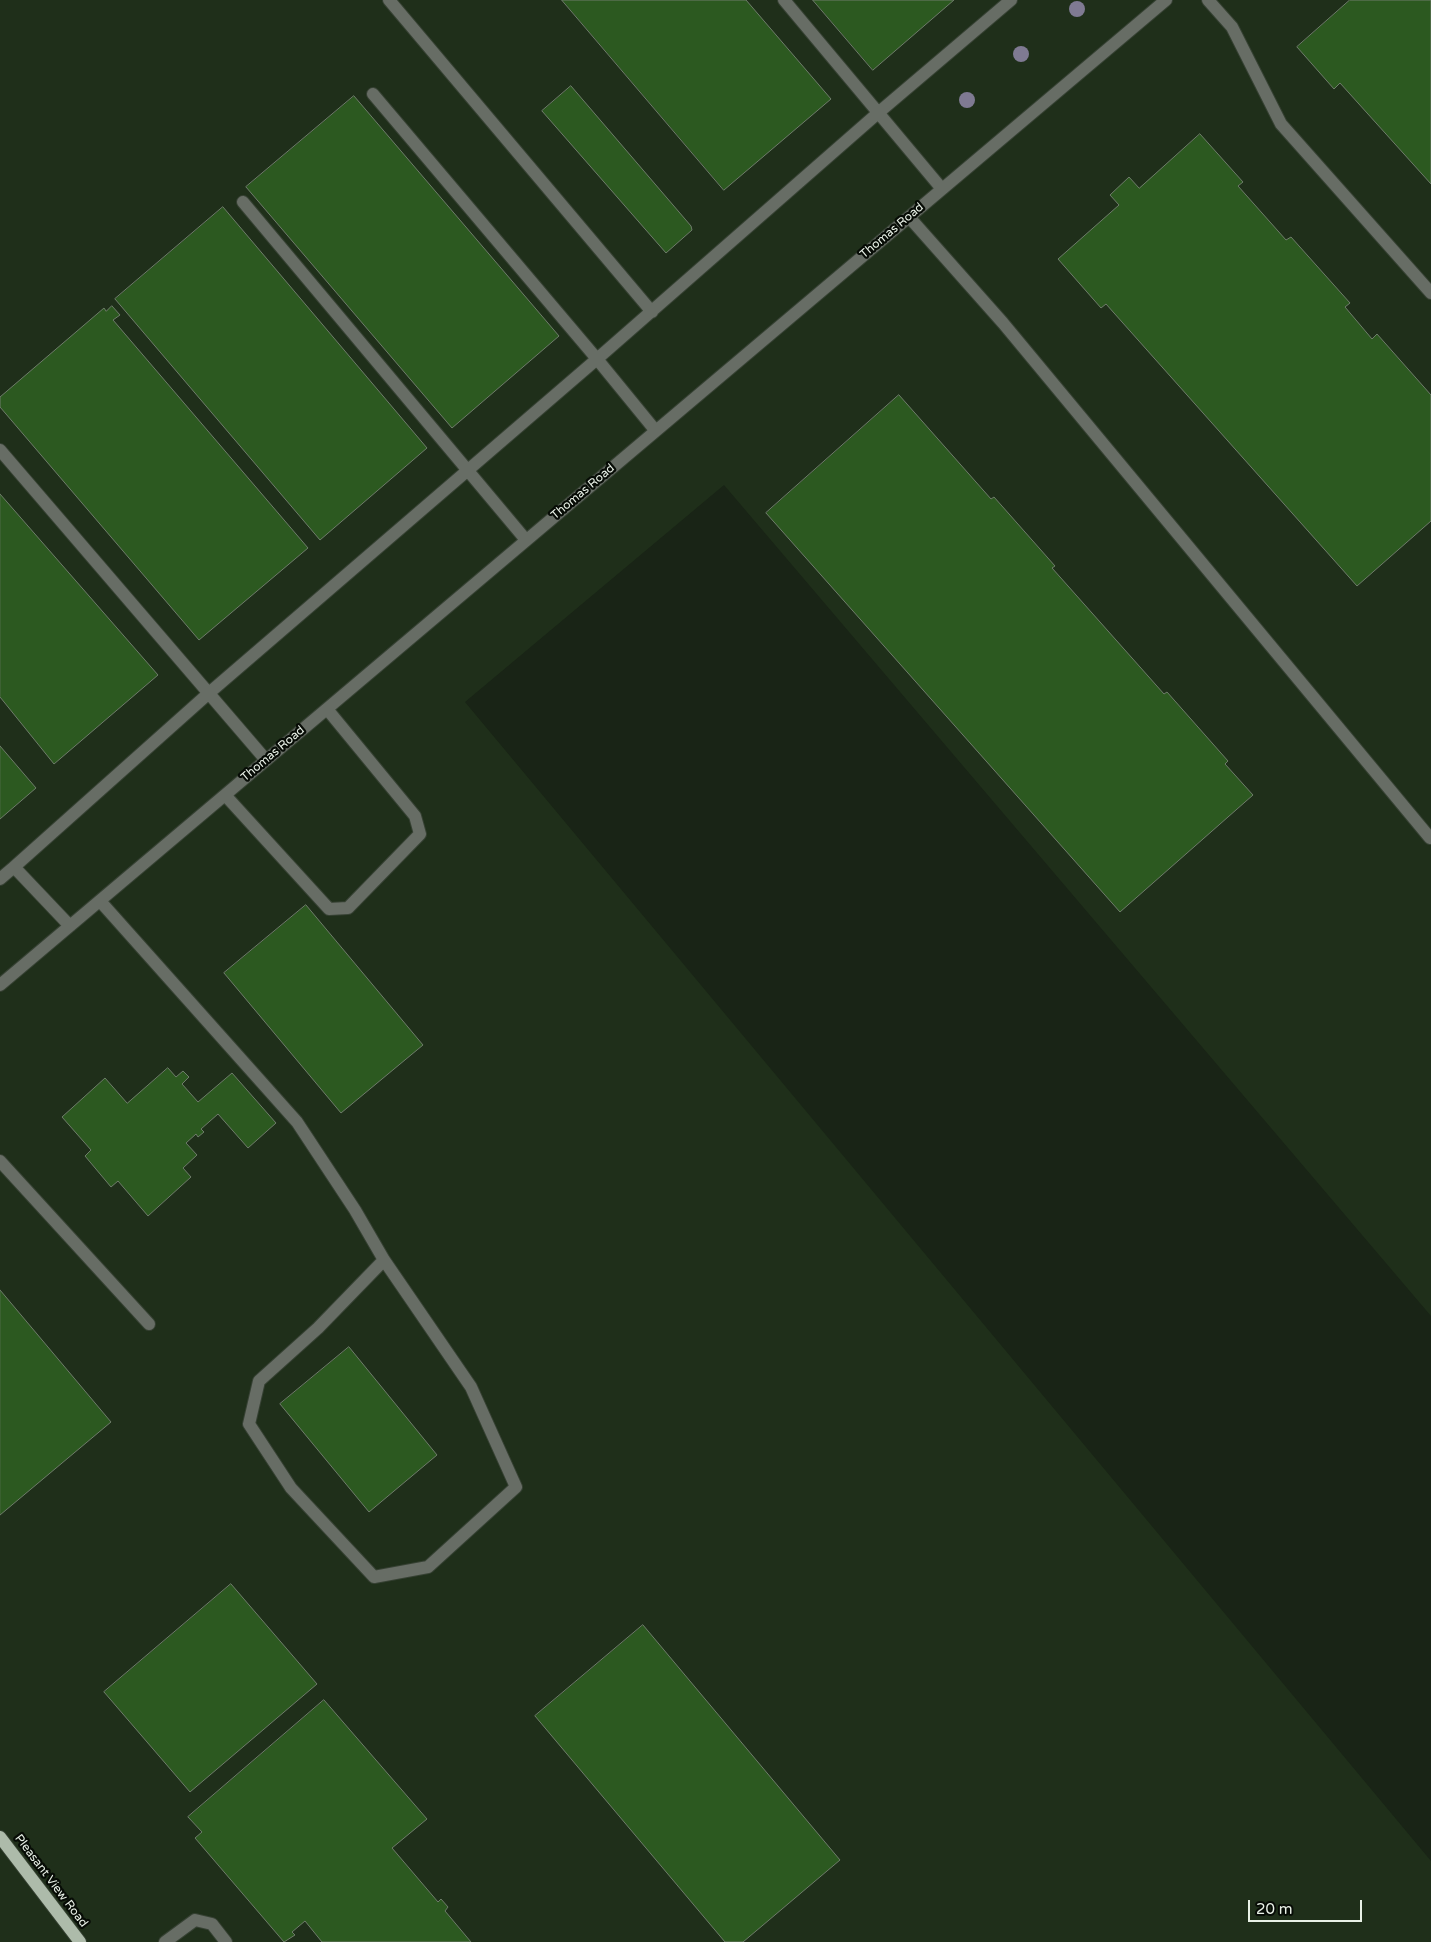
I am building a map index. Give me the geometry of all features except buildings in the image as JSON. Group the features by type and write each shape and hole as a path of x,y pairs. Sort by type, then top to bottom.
{"main road":[{"name":"Pleasant View Road","path":"0,1837 80,1942"}],"street":[{"path":"389,0 652,312"},
{"path":"784,0 942,189"},
{"path":"0,879 209,694 597,360 878,113 1011,0"},
{"name":"Thomas Road","path":"0,985 1166,0"},
{"path":"1208,0 1232,28 1281,124 1431,293"},
{"path":"374,94 656,430"},
{"path":"243,202 526,540"},
{"path":"909,217 1003,323 1430,838"},
{"path":"0,450 266,760"},
{"path":"225,795 329,910 348,908 420,834 415,816 327,709"},
{"path":"14,867 70,926"},
{"path":"100,901 297,1122 356,1210 384,1260 471,1387 516,1487 428,1567 374,1577 291,1488 249,1424 259,1381 318,1328 384,1260"},
{"path":"0,1161 148,1324"},
{"path":"165,1942 195,1920 212,1924 226,1942"}],"shaded area":[{"path":"0,0 1431,0 1431,1316 724,485 465,702 1431,1861 1431,1942 0,1942"}]}
